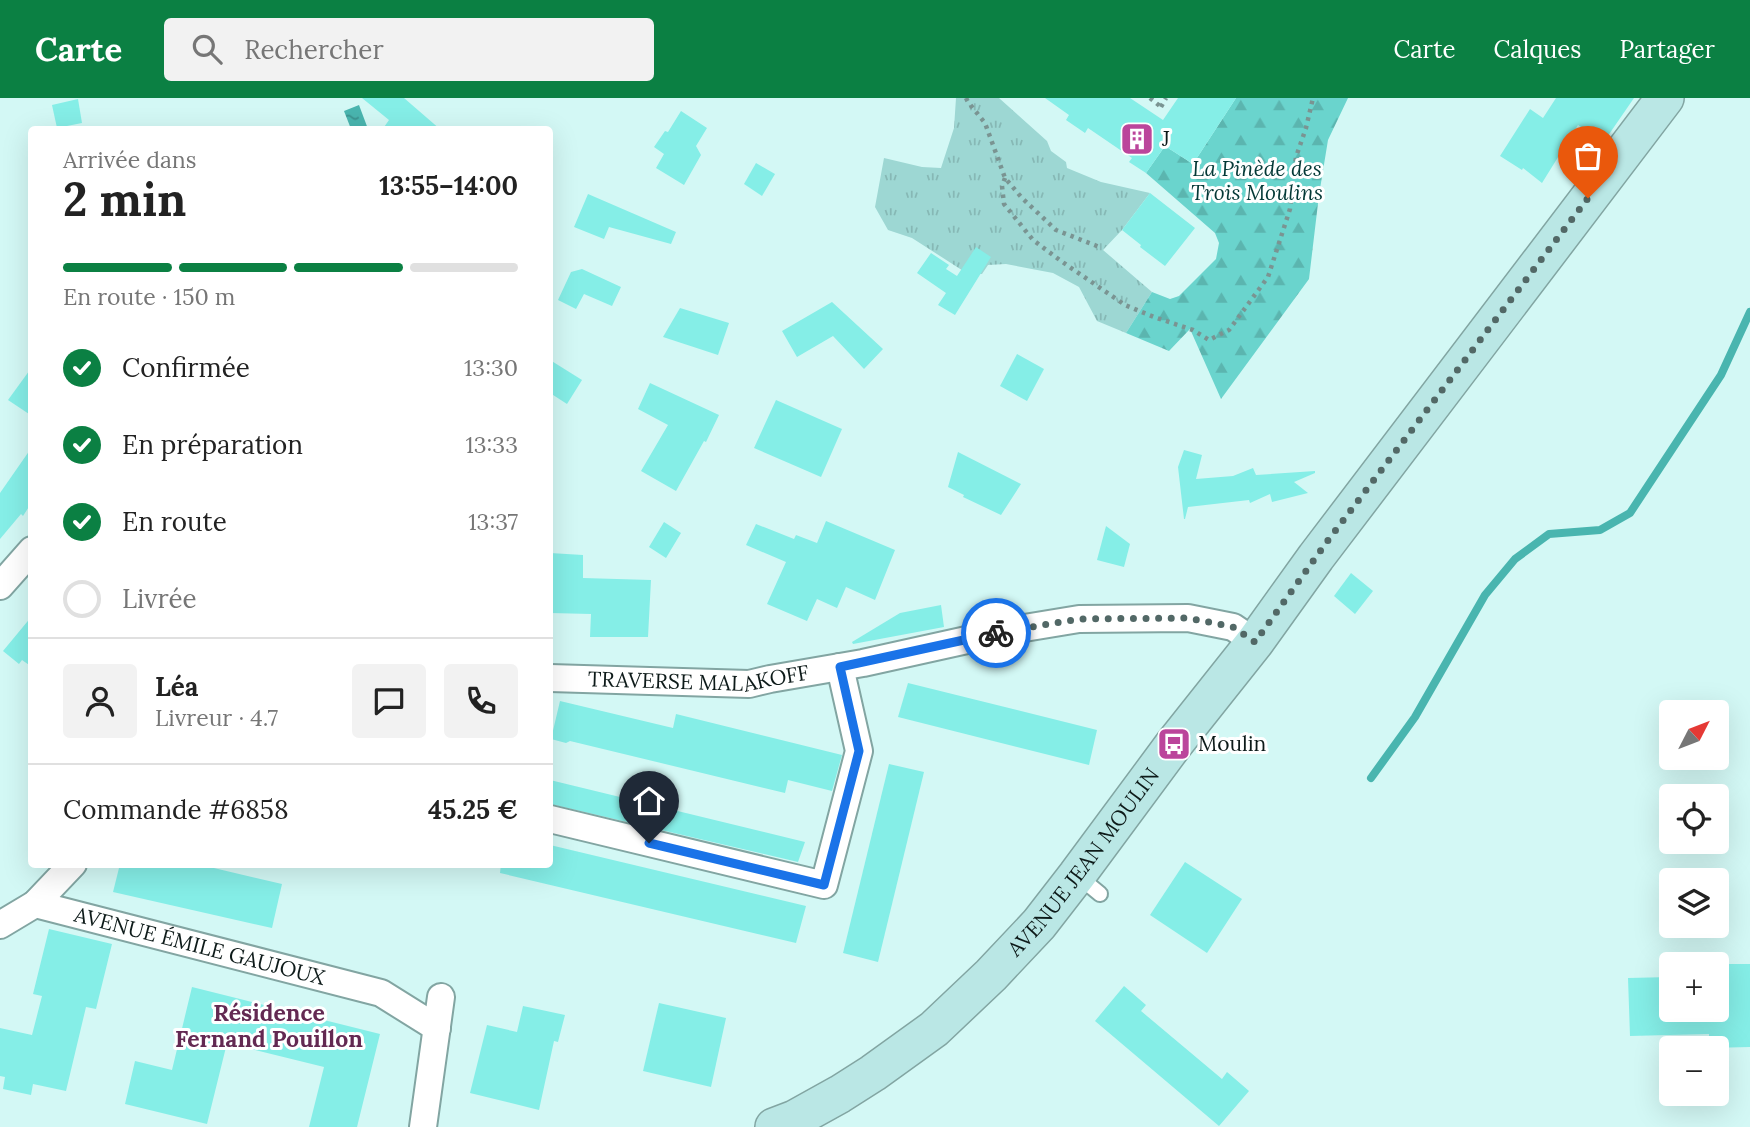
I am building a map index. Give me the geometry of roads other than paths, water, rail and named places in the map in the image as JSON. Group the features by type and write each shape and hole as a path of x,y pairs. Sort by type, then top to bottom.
{"main road":[{"name":"AVENUE JEAN MOULIN","path":"774,1127 795,1119 841,1094 934,1029 991,975 1039,924 1089,885 1174,744 1255,642 1331,537 1665,98"}],"street":[{"path":"0,586 28,554"},
{"name":"TRAVERSE MALAKOFF","path":"553,678 749,684 1012,630 1079,619 1188,618 1233,627 1255,642"},
{"path":"553,820 824,885 859,751 840,667"},
{"path":"0,925 35,904 69,868"},
{"name":"AVENUE ÉMILE GAUJOUX","path":"35,904 382,993 437,1028"},
{"path":"424,1127 441,997"}],"water":[{"path":"359,105 367,126 350,126 344,111"}],"waterway":[{"path":"1371,778 1415,717 1485,595 1515,559 1549,534 1600,530 1630,513 1721,375 1750,312"}],"place":[{"name":"J","path":"1137,139"},
{"name":"Moulin","path":"1174,744"}],"district":[{"name":"Résidence Fernand Pouillon","path":"269,1026"}],"park label":[{"name":"La Pinède des Trois Moulins","path":"1257,181"}]}
